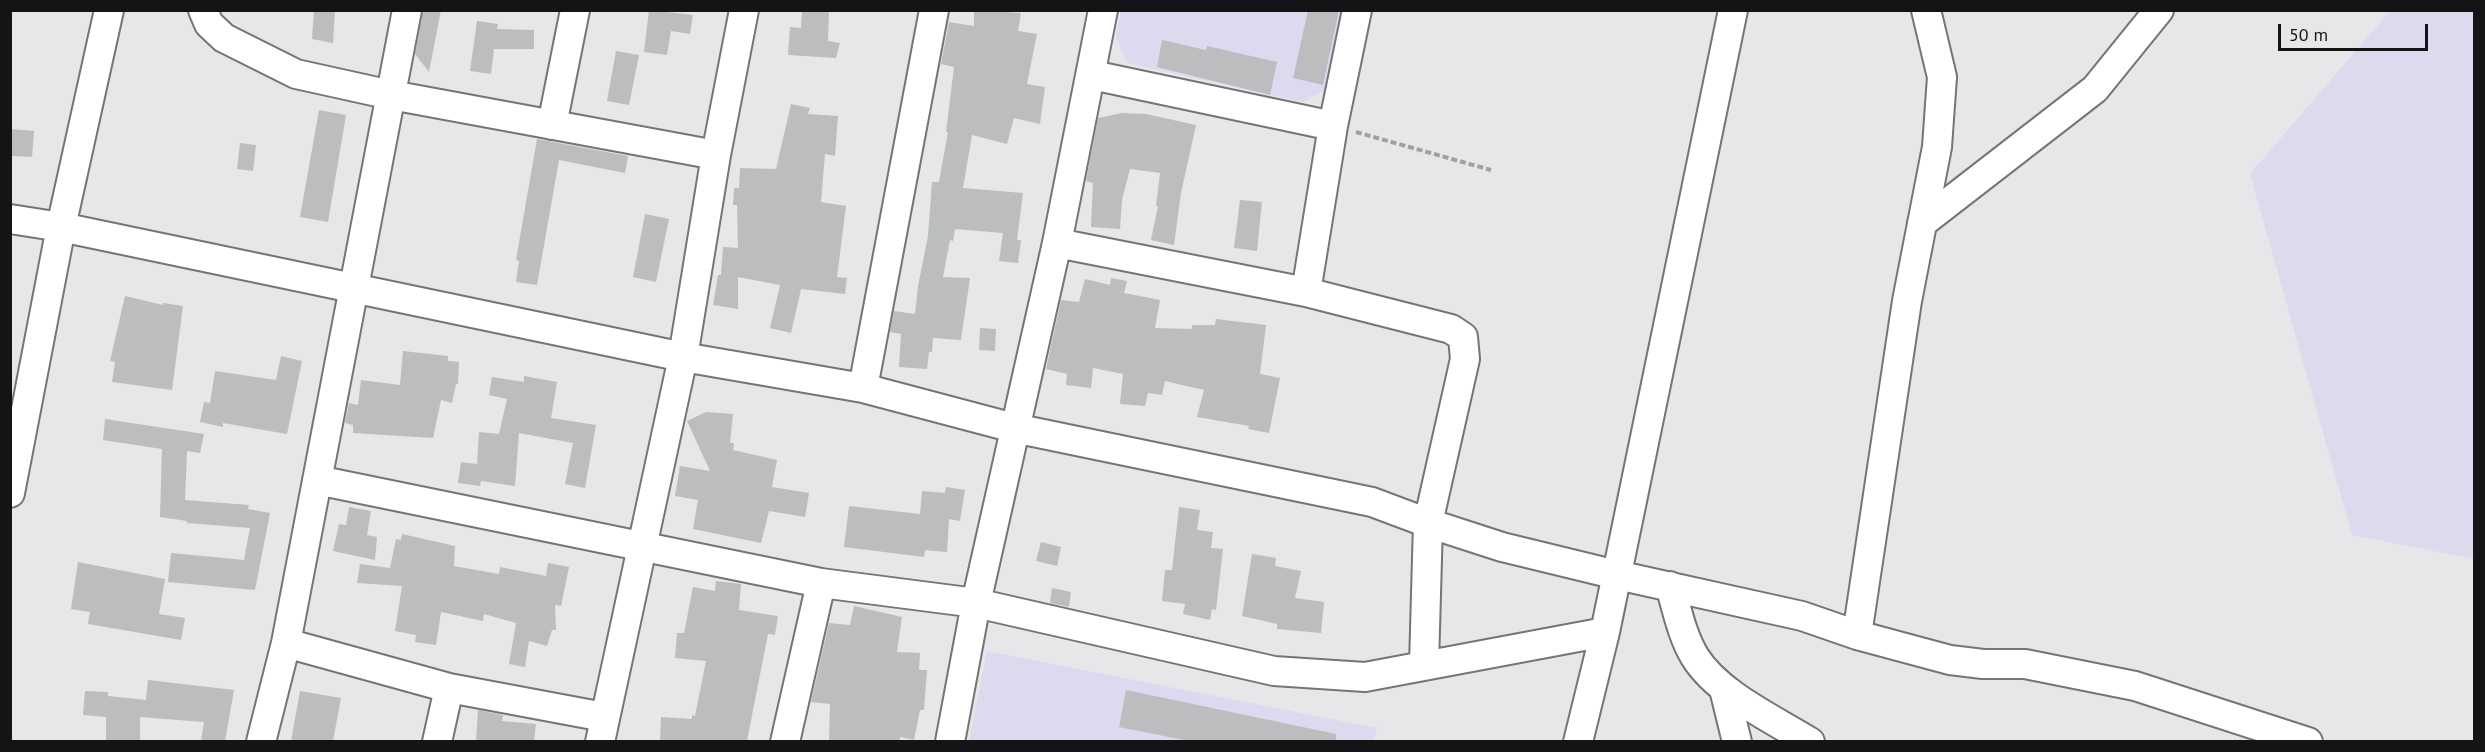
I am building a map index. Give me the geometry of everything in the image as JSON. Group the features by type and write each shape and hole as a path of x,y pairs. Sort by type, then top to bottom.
{"street":[{"path":"10,494 62,227 109,10"},
{"path":"203,10 209,24 224,38 296,74 391,95 716,155"},
{"path":"261,741 286,643 407,10"},
{"path":"552,125 575,10"},
{"path":"286,643 602,729 683,357 716,155 744,10"},
{"path":"863,388 934,10"},
{"path":"950,741 976,603 1057,243 1103,10"},
{"path":"1306,292 1334,126 1357,10"},
{"path":"1578,741 1605,632 1733,10"},
{"path":"1857,635 1907,301 1937,147 1942,77 1926,10"},
{"path":"1922,223 2095,88 2159,10"},
{"path":"1092,75 1334,126"},
{"path":"10,219 62,227 683,357 863,388 1014,428 1372,502 1502,547 1802,616 1857,635 1950,660 1983,664 2025,664 2135,686 2308,741"},
{"path":"1057,243 1306,292 1451,328 1463,338 1465,359 1428,523 1424,665"},
{"path":"317,480 821,584 976,603 1274,671 1365,677 1605,632"},
{"path":"785,741 821,584"},
{"path":"1670,586 1685,637 1695,658 1724,689 1810,741"},
{"path":"438,741 448,688"},
{"path":"1724,689 1737,741"}],"path":[{"path":"1334,126 1491,170"}],"shaded area":[{"path":"1121,11 1344,11 1328,88 1303,102 1127,63 1116,37"},
{"path":"2390,11 2474,11 2474,559 2352,535 2250,174"},
{"path":"987,651 1377,728 1374,742 969,742"}],"building":[{"path":"314,10 335,10 333,43 312,39"},
{"path":"423,10 441,10 429,72 415,54"},
{"path":"649,10 693,15 690,34 671,31 667,55 644,52"},
{"path":"802,10 829,10 828,41 840,43 836,58 788,55 790,27 801,28"},
{"path":"974,10 1021,13 1018,31 1037,34 1027,84 1045,87 1040,124 1014,118 1007,144 972,135 963,188 1023,193 1017,240 1021,240 1018,263 999,261 1003,233 955,229 953,241 950,240 943,277 970,278 961,340 933,338 927,369 899,367 901,334 890,332 894,311 915,314 928,236 932,182 939,182 948,132 946,132 954,67 941,64 949,22 974,26"},
{"path":"1308,10 1339,10 1323,85 1293,78"},
{"path":"477,21 498,24 497,29 534,30 534,49 494,49 491,74 470,71"},
{"path":"1162,40 1206,50 1207,46 1277,62 1270,95 1157,67"},
{"path":"616,51 639,55 629,105 607,101"},
{"path":"791,104 810,108 808,114 838,116 835,156 825,154 821,202 846,206 837,277 847,278 845,294 801,289 791,333 770,328 780,285 738,277 738,309 713,305 718,275 721,275 723,247 738,248 737,205 733,205 734,188 739,188 740,168 776,169"},
{"path":"319,110 346,115 328,222 300,217"},
{"path":"1122,113 1146,114 1196,125 1181,193 1174,245 1151,240 1158,206 1156,206 1160,173 1130,169 1122,200 1120,229 1091,227 1093,183 1086,181 1098,118"},
{"path":"10,129 34,131 32,157 10,156"},
{"path":"537,139 628,156 625,173 559,160 537,285 516,282 519,261 516,260"},
{"path":"240,143 256,145 253,171 237,169"},
{"path":"1240,200 1262,202 1257,251 1234,248"},
{"path":"645,214 669,219 656,282 633,277"},
{"path":"1111,278 1127,281 1124,293 1160,300 1155,328 1192,329 1192,325 1215,325 1216,319 1266,325 1260,374 1280,378 1269,433 1248,429 1249,426 1197,417 1204,390 1165,381 1162,395 1148,393 1145,406 1120,404 1123,374 1093,368 1091,388 1066,385 1067,374 1046,369 1061,300 1079,302 1085,279 1110,285"},
{"path":"125,296 163,305 163,303 183,306 172,390 112,382 115,362 110,361"},
{"path":"980,328 996,329 995,351 979,350"},
{"path":"403,351 448,356 448,361 459,362 458,384 456,384 452,403 441,400 433,438 353,433 353,425 345,423 349,403 358,405 361,380 400,385"},
{"path":"281,356 302,361 287,434 223,423 223,427 200,422 204,402 210,403 215,371 276,380"},
{"path":"524,376 557,382 551,418 596,425 585,488 565,484 573,443 519,433 515,486 481,481 480,486 458,483 461,462 477,464 479,432 499,434 507,399 489,395 492,377 524,382"},
{"path":"706,412 733,414 730,443 734,443 733,450 777,460 772,487 809,493 805,517 769,511 761,543 693,529 698,500 675,496 680,466 710,471 687,421"},
{"path":"105,419 204,434 200,453 187,451 185,500 249,505 248,509 270,513 255,590 168,582 171,553 244,560 250,528 187,523 187,521 160,517 162,449 103,440"},
{"path":"946,487 965,490 960,521 949,519 947,552 925,550 924,557 844,547 849,506 920,514 922,491 945,493"},
{"path":"349,507 371,511 367,535 377,537 375,560 333,551 339,524 346,525"},
{"path":"1179,507 1200,510 1197,530 1213,532 1211,548 1223,549 1216,610 1212,609 1210,620 1183,614 1185,604 1162,601 1165,570 1172,570"},
{"path":"402,534 455,546 454,566 499,574 500,567 546,576 548,563 569,567 561,606 555,605 556,630 552,630 547,646 529,641 525,667 509,664 516,623 484,614 483,621 441,612 436,645 415,642 416,635 395,631 402,586 357,583 360,564 390,568 396,539 401,540"},
{"path":"1041,542 1061,547 1057,566 1036,561"},
{"path":"1252,554 1276,558 1275,566 1301,571 1295,598 1324,602 1321,633 1277,629 1277,624 1242,616"},
{"path":"78,562 165,579 159,614 185,618 181,640 88,624 90,612 71,609"},
{"path":"716,581 741,584 739,610 778,616 775,635 768,634 747,741 660,741 661,717 692,719 692,715 695,716 706,661 675,658 677,633 684,633 693,587 715,591"},
{"path":"1052,588 1071,592 1069,607 1050,603"},
{"path":"854,606 902,617 897,652 920,653 919,670 927,670 924,710 920,710 914,740 900,737 900,741 829,741 830,704 811,702 829,623 850,625"},
{"path":"148,680 234,690 225,741 201,741 204,722 140,717 140,741 106,741 106,717 83,715 85,691 108,692 108,696 146,700"},
{"path":"1126,690 1336,734 1336,741 1189,741 1119,727"},
{"path":"300,691 341,698 333,741 291,741"},
{"path":"478,710 503,715 502,721 536,724 534,741 476,741"}]}
